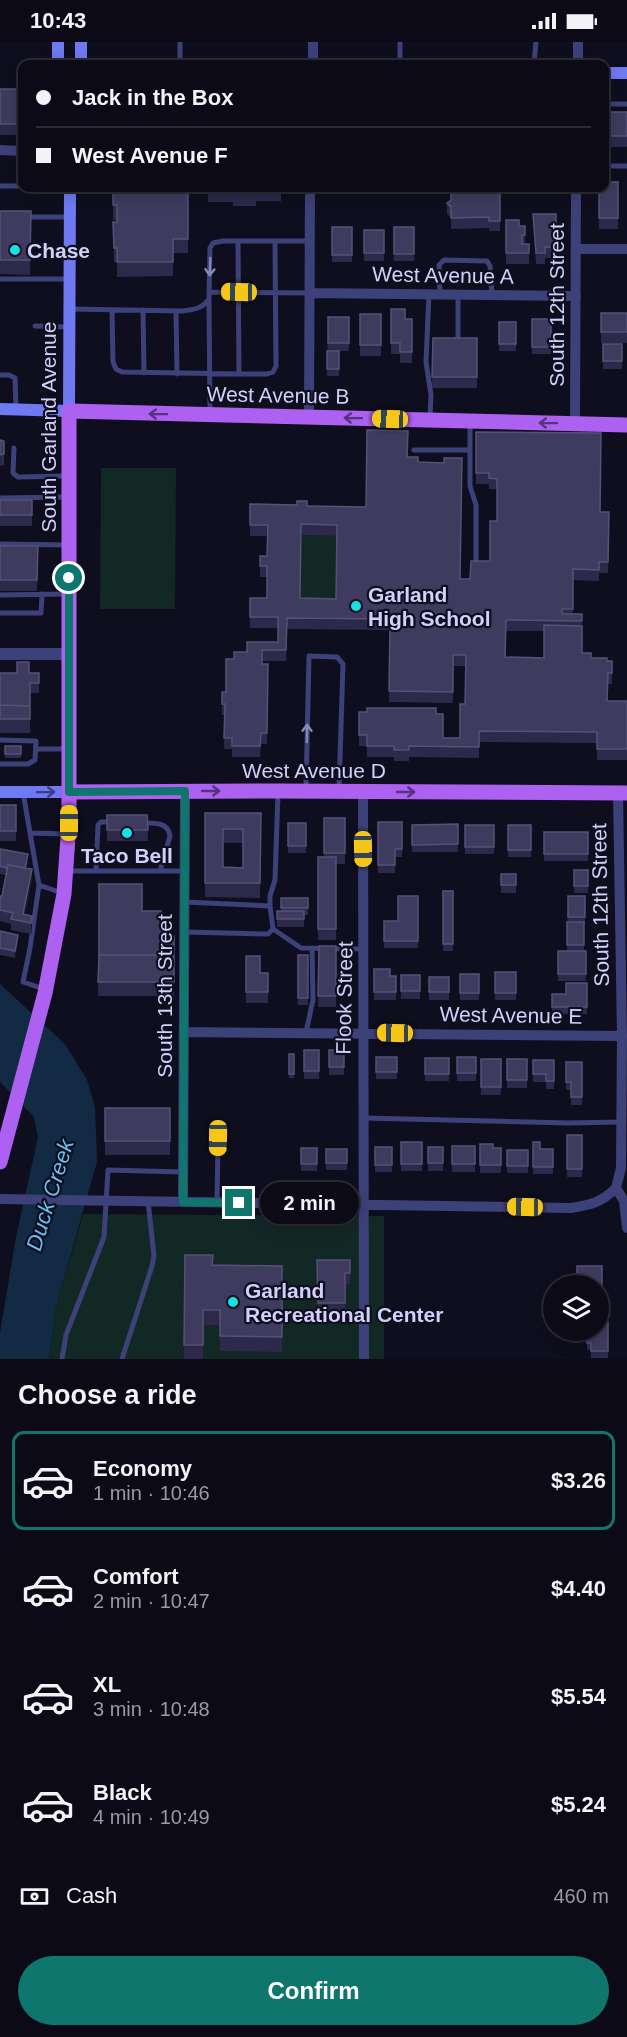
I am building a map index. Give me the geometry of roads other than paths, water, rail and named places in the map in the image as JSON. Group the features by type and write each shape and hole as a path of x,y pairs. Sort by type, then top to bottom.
{"main road":[{"path":"58,42 58,60"},
{"path":"81,42 81,60"},
{"path":"609,73 627,73"},
{"name":"South Garland Avenue","path":"0,1162 5,1130 15,1108 46,991 64,894 66,871 69,792 70,192"},
{"name":"West Avenue B","path":"0,410 627,425"},
{"name":"West Avenue D","path":"0,792 622,793"}],"street":[{"path":"313,42 313,60"},
{"path":"578,42 578,60"},
{"path":"0,150 18,151"},
{"path":"309,417 310,192"},
{"name":"South 12th Street","path":"575,423 576,192"},
{"path":"576,249 627,249"},
{"name":"West Avenue A","path":"310,293 576,296"},
{"path":"0,654 68,654"},
{"name":"South 13th Street","path":"183,1202 185,791"},
{"name":"Flook Street","path":"363,791 364,1359"},
{"name":"South 12th Street","path":"622,793 624,1068 621,1122 624,1153 616,1188 624,1201 627,1228"},
{"name":"West Avenue E","path":"184,1032 622,1036"},
{"path":"0,1199 571,1208 593,1205 606,1198 616,1188"}],"lane":[{"path":"180,42 180,60"},
{"path":"399,42 400,60"},
{"path":"534,60 536,42"},
{"path":"0,94 18,93"},
{"path":"609,104 627,104"},
{"path":"609,166 627,166"},
{"path":"0,186 18,186"},
{"path":"23,217 70,218"},
{"path":"210,415 210,248 213,243 238,241 310,241"},
{"path":"238,241 239,374"},
{"path":"112,310 113,362 116,369 122,372 267,374 273,372 276,366 275,241"},
{"path":"430,420 426,362 439,265 444,260 487,261 490,266 492,295"},
{"path":"0,279 70,279"},
{"path":"209,295 239,292 310,293"},
{"path":"70,309 176,311 198,309 204,305 209,295"},
{"path":"458,295 458,344"},
{"path":"143,310 144,373"},
{"path":"176,311 177,374"},
{"path":"35,326 70,327"},
{"path":"0,375 15,378 16,410"},
{"path":"470,421 470,486 476,505 476,565"},
{"path":"14,448 13,473 18,477 69,476"},
{"path":"414,450 470,450"},
{"path":"0,498 69,496"},
{"path":"0,544 69,545"},
{"path":"0,613 41,613 42,594"},
{"path":"0,595 68,594"},
{"path":"306,791 309,656 337,657 343,664 339,791"},
{"path":"0,740 36,741 35,760 28,764 0,764"},
{"path":"36,749 68,749"},
{"path":"278,791 275,880 270,896 273,929 301,948 364,949"},
{"path":"23,792 39,885 30,948 22,982 46,991"},
{"path":"96,871 98,825 101,822 123,822"},
{"path":"134,822 165,825 169,830 170,836 160,871"},
{"path":"31,833 68,834"},
{"path":"66,871 184,872"},
{"path":"39,885 64,894"},
{"path":"184,902 270,906"},
{"path":"184,932 268,934 273,929"},
{"path":"306,1032 313,1000 312,948"},
{"path":"362,1118 568,1123 621,1122"},
{"path":"217,1202 218,1138"},
{"path":"62,1359 66,1335 104,1237 108,1170 184,1172"},
{"path":"122,1359 154,1256 148,1201"}],"water":[{"name":"Duck Creek","path":"0,984 65,1044 87,1080 95,1107 97,1162 55,1310 49,1359 0,1359 0,1333 16,1237 38,1137 34,1117 0,1082"}],"place":[{"name":"Chase","path":"15,250"},
{"name":"Garland High School","path":"356,606"},
{"name":"Taco Bell","path":"127,833"},
{"name":"Garland Recreational Center","path":"233,1302"}]}
